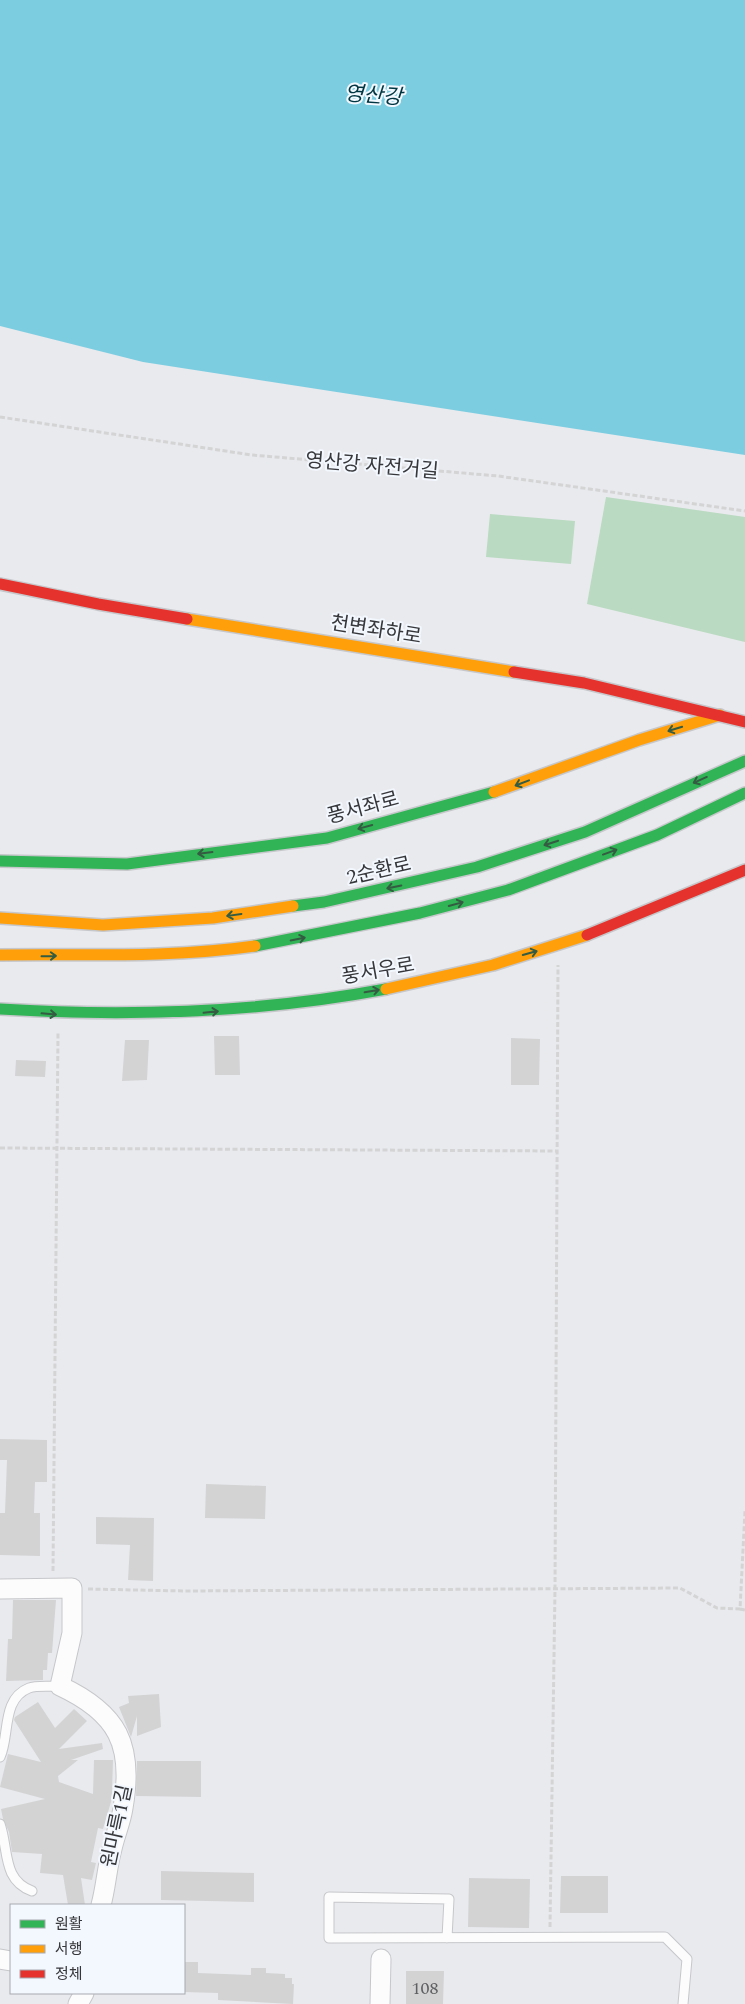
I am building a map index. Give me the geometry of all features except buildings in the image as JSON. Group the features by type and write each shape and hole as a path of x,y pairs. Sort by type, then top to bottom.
{"main road":[{"name":"천변좌하로","path":"0,584 98,604 584,683 721,714 745,722"},
{"name":"풍서좌로","path":"0,861 127,864 327,838 512,787 639,740 721,714"},
{"name":"2순환로","path":"0,918 112,924 213,918 342,898 477,867 586,832 745,761"},
{"path":"0,955 139,954 232,949 279,942 420,913 508,890 648,838 745,793"},
{"name":"풍서우로","path":"0,1010 58,1014 184,1014 314,1001 440,978 559,945 745,870"}],"street":[{"path":"0,1589 72,1588 72,1633 60,1686"},
{"name":"원마륵1길","path":"60,1686 80,1696 104,1714 120,1736 128,1771 123,1810 112,1850 101,1904"},
{"path":"380,2004 381,1959"}],"lane":[{"path":"0,1758 6,1745 7,1718 16,1696 29,1688 60,1686"},
{"path":"0,1824 13,1880 21,1887 32,1891"},
{"path":"447,1938 449,1899 329,1897 329,1938 447,1938 665,1937 687,1959 683,2004"}],"path":[{"name":"영산강 자전거길","path":"0,417 252,455 498,476 745,511"},
{"path":"550,1937 555,1589 556,1000 559,945"},
{"path":"53,1588 58,1014"},
{"path":"0,1148 556,1151"},
{"path":"740,1609 745,1511"},
{"path":"72,1588 185,1590 680,1588 717,1608 745,1610"}],"green space":[{"path":"606,497 745,517 745,642 587,604"},
{"path":"490,514 575,521 571,564 486,557"}],"water":[{"name":"영산강","path":"0,0 745,0 745,455 143,362 0,326"}],"traffic: fast":[{"path":"293,906 324,902 477,867 585,832 745,761"},
{"path":"0,861 127,864 327,838 494,792"},
{"path":"255,946 420,913 508,890 657,835 745,793"},
{"path":"0,1009 97,1013 194,1011 290,1003 386,989"}],"traffic: slow":[{"path":"187,619 514,672"},
{"path":"494,792 639,740 720,715"},
{"path":"0,918 103,925 213,918 293,906"},
{"path":"386,989 493,965 587,935"},
{"path":"0,955 160,954 255,946"}],"traffic: jam":[{"path":"0,584 98,604 187,619"},
{"path":"514,672 584,683 745,722"},
{"path":"587,935 745,870"}]}
